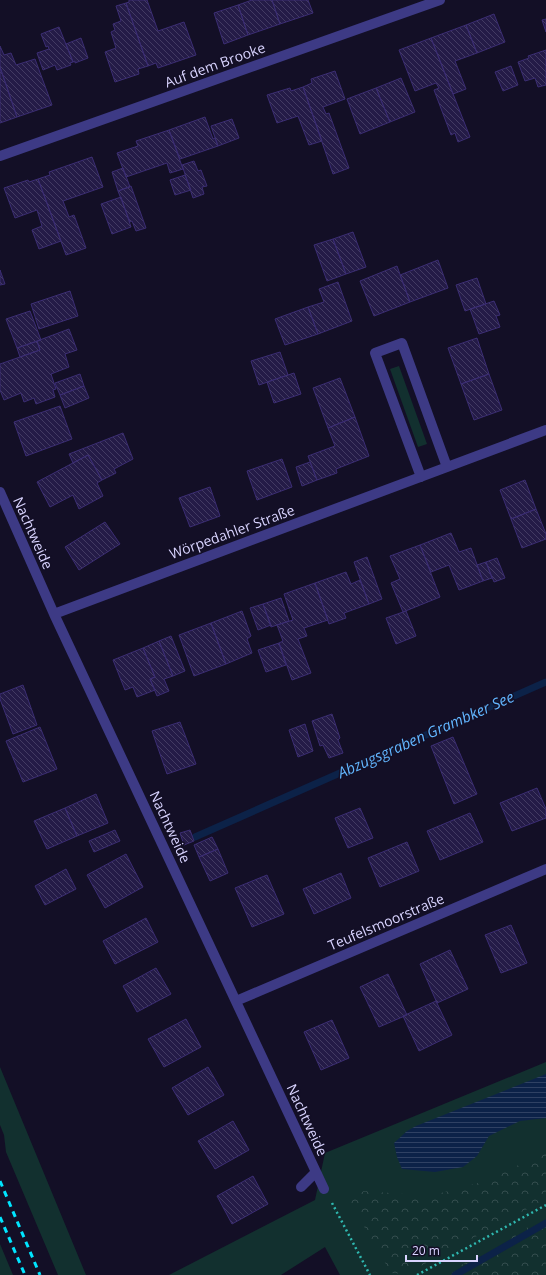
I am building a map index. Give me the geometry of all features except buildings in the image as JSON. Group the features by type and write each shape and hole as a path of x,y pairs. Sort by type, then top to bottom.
{"street":[{"name":"Auf dem Brooke","path":"0,156 440,0"},
{"path":"420,477 375,353 402,343 447,467"},
{"name":"Wörpedahler Straße","path":"54,614 546,430"},
{"name":"Nachtweide","path":"0,492 2,504 324,1189"},
{"name":"Teufelsmoorstraße","path":"236,1000 546,869"},
{"name":"Nachtweide","path":"301,1187 316,1172"}],"path":[{"path":"324,1189 370,1275"},
{"path":"417,1275 546,1205"}],"green space":[{"path":"399,366 427,444 418,447 390,369"},
{"path":"546,1062 546,1275 340,1275 325,1247 281,1275 169,1275 315,1200 325,1153"},
{"path":"0,1067 86,1275 58,1275 6,1152 4,1135 0,1125"},
{"path":"546,1153 546,1199 406,1274 391,1273 348,1199 364,1191 430,1196 478,1183"},
{"path":"546,1217 546,1275 446,1275 471,1259"},
{"path":"0,1244 13,1275 0,1275"}],"water":[{"path":"546,1074 546,1118 520,1121 489,1136 477,1156 463,1167 435,1172 402,1169 397,1157 394,1143 407,1131 416,1126"}],"waterway":[{"name":"Abzugsgraben Grambker See","path":"195,837 546,682"},
{"path":"455,1275 546,1223"}],"railway":[{"path":"0,1181 40,1275"},
{"path":"0,1217 25,1275"}]}
